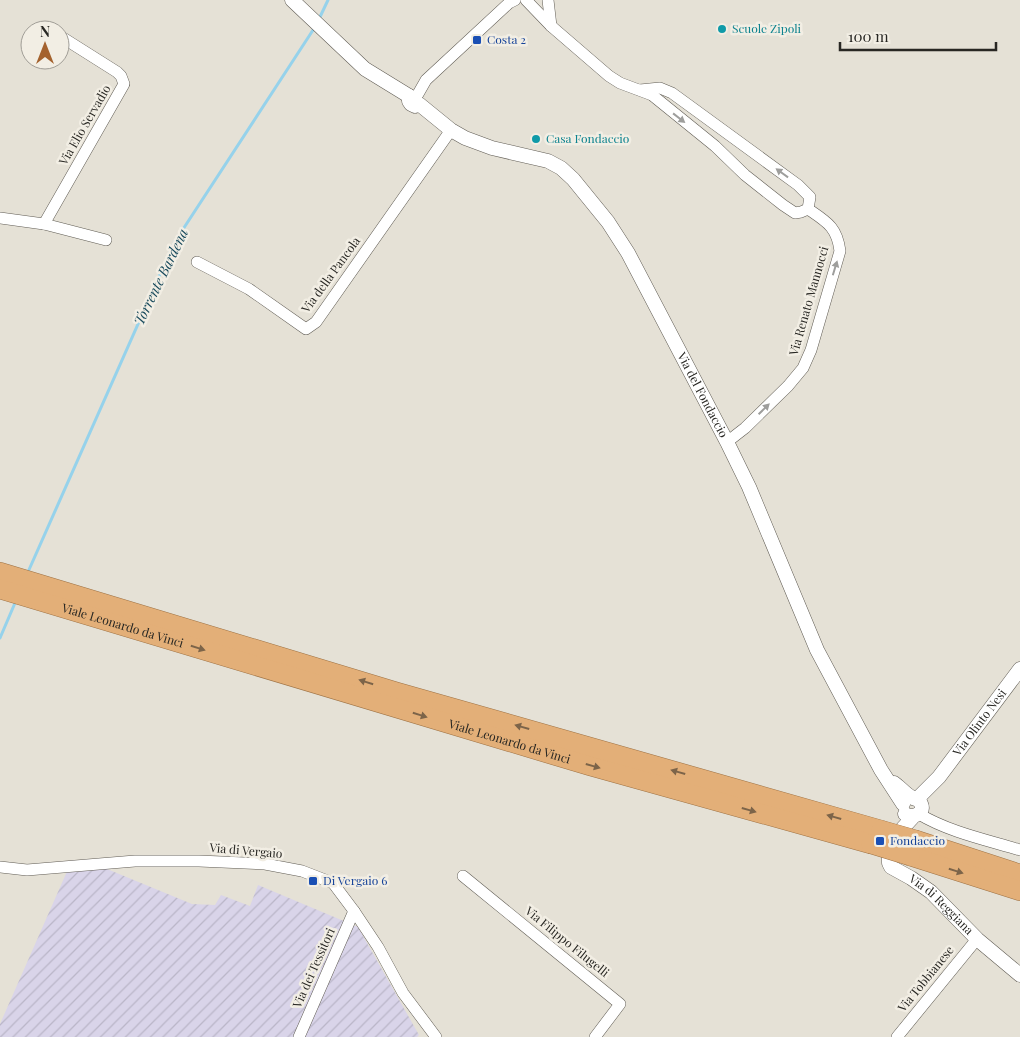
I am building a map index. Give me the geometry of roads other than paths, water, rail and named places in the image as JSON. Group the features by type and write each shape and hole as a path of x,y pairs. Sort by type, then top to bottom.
{"highway":[{"name":"Viale Leonardo da Vinci","path":"0,572 876,837"},
{"name":"Viale Leonardo da Vinci","path":"0,589 590,766 876,837 909,842 1020,874"},
{"name":"Viale Leonardo da Vinci","path":"909,842 1020,891"}],"street":[{"name":"Via del Fondaccio","path":"292,0 365,69 416,98 451,130 492,148 548,162 561,168 608,222 628,253 727,442 749,487 811,636 887,778 913,807"},
{"path":"416,98 426,80 509,3 515,0"},
{"name":"Via Renato Mannocci","path":"526,0 551,26 609,76 620,83 652,95 783,205 795,213 808,209"},
{"path":"548,0 551,26"},
{"name":"Via Elio Servadio","path":"44,224 124,84 117,72 70,42"},
{"name":"Via Renato Mannocci","path":"640,90 660,88 672,93 798,184 810,197 808,209"},
{"path":"660,102 662,96 672,93"},
{"name":"Via della Pancola","path":"196,262 249,289 306,329 316,322 451,130"},
{"name":"Via Renato Mannocci","path":"727,442 745,428 788,386 803,368 811,350 840,251 839,239 834,229 826,220 808,209"},
{"path":"0,218 44,224 106,240"},
{"name":"Via Olinto Nesi","path":"913,807 936,784 939,777 1020,669"},
{"path":"913,807 927,819 958,831 1020,850"},
{"name":"Via di Reggiana","path":"913,807 909,842 889,855 888,863 891,867 931,892 977,938 1020,975"},
{"name":"Via di Vergaio","path":"0,867 27,870 135,861 265,864 302,871 333,883 378,947 403,993 436,1037"},
{"name":"Via Filippo Filugelli","path":"463,876 620,1004 595,1037"},
{"name":"Via dei Tessitori","path":"299,1037 354,911"},
{"name":"Via Tobbianese","path":"897,1037 977,938"}],"waterway":[{"name":"Torrente Bardena","path":"319,19 328,0"},
{"name":"Torrente Bardena","path":"28,572 174,243 315,27"},
{"name":"Torrente Bardena","path":"0,638 15,603"}],"place":[{"name":"Scuole Zipoli","path":"722,29"},
{"name":"Costa 2","path":"477,40"},
{"name":"Casa Fondaccio","path":"536,139"},
{"name":"Fondaccio","path":"880,841"},
{"name":"Di Vergaio 6","path":"313,881"}]}
